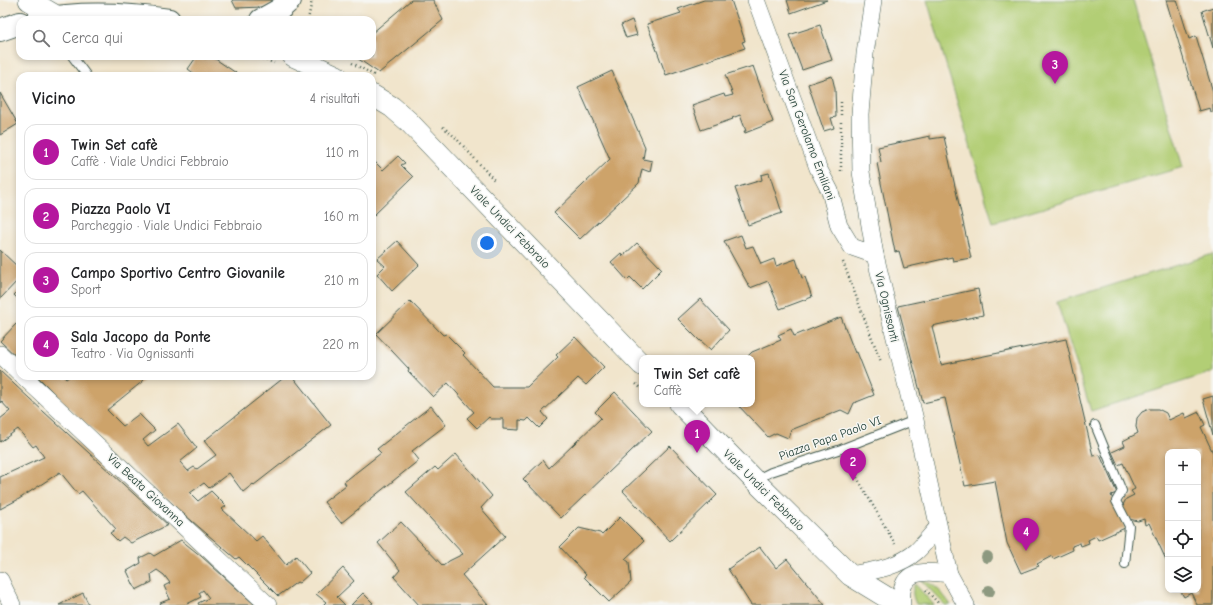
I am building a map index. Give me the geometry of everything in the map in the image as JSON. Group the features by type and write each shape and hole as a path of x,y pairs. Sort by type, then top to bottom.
{"main road":[{"path":"268,16 279,10 290,0"},
{"path":"112,16 140,16"},
{"path":"0,30 16,25"}],"street":[{"path":"29,0 47,16"},
{"name":"Via San Gerolamo Emiliani","path":"756,0 818,168 830,191 840,226 852,247 875,255"},
{"name":"Via Ognissanti","path":"873,0 865,54 861,129 861,172 875,255 949,574 966,605"},
{"path":"302,60 328,72"},
{"name":"Viale Undici Febbraio","path":"376,97 392,107 408,121 639,362"},
{"path":"0,354 16,369"},
{"name":"Via Beata Giovanna","path":"27,380 268,605"},
{"name":"Viale Undici Febbraio","path":"683,407 850,575 900,605 904,583 913,574 920,572 949,574"},
{"path":"850,575 881,569 904,560 917,551 938,527"},
{"path":"0,580 12,605"}],"lane":[{"path":"75,60 84,72"},
{"name":"Piazza Papa Paolo VI","path":"754,480 771,472 841,449 914,420"},
{"path":"1095,425 1122,491 1116,501 1129,526 1125,564"}],"path":[{"path":"309,16 312,0"},
{"path":"843,261 883,366"},
{"path":"841,449 897,548"},
{"path":"924,588 940,605"}],"green space":[{"path":"927,0 1133,0 1183,167 993,223"},
{"path":"1213,254 1213,372 1091,411 1057,302"},
{"path":"921,580 935,587 942,593 951,605 945,605"},
{"path":"915,584 934,605 916,604 913,594"}],"building":[{"path":"232,0 280,0 263,7 236,8"},
{"path":"411,0 433,0 443,20 379,73 360,60 376,60 376,30"},
{"path":"704,0 731,0 745,41 742,42 745,48 666,75 647,24 681,13 678,9"},
{"path":"787,0 827,0 791,13"},
{"path":"1166,0 1177,0 1189,39 1196,36 1213,92 1213,112 1211,112 1210,108 1199,111"},
{"path":"1213,7 1213,48 1202,11"},
{"path":"632,20 637,35 626,38 621,25"},
{"path":"820,25 832,60 802,70 789,35"},
{"path":"194,60 217,60 235,72 192,72 188,69"},
{"path":"753,66 773,122 745,133 744,131 746,131 740,115 732,118 733,119 701,130 692,105 724,94 725,97 733,95 725,75"},
{"path":"612,71 645,147 643,159 652,161 650,172 642,169 639,183 580,239 554,213 610,159 578,87"},
{"path":"832,76 835,89 836,117 831,118 834,128 824,131 808,84"},
{"path":"0,93 16,121 16,125 0,135"},
{"path":"930,136 930,139 944,137 971,258 953,261 952,257 904,268 899,251 895,252 877,163 881,162 878,147"},
{"path":"398,156 405,163 401,165 413,177 376,213 376,163 383,170"},
{"path":"769,173 782,213 748,225 735,188 762,180 761,175"},
{"path":"741,235 746,248 753,246 761,264 774,259 776,266 796,259 802,278 805,277 812,297 780,309 768,281 750,288 724,241"},
{"path":"397,241 419,265 392,291 377,274 385,266 377,259"},
{"path":"637,243 662,269 642,289 630,277 627,280 611,262 621,253 623,256"},
{"path":"0,250 16,265 16,282 0,299"},
{"path":"978,289 983,315 932,326 941,365 1066,339 1093,456 1100,455 1117,493 1111,495 1125,528 1098,540 1096,536 1088,540 1089,543 1081,546 1080,543 1072,546 1073,550 1053,559 1052,556 1037,564 1039,566 1021,573 1007,543 995,481 965,486 945,398 923,403 898,306"},
{"path":"700,299 729,330 711,350 678,319"},
{"path":"410,301 443,335 446,334 465,353 463,355 493,387 527,387 558,357 556,355 575,337 604,367 586,385 578,378 542,412 548,419 539,428 529,418 526,421 519,420 519,430 503,429 503,419 491,419 489,417 477,428 467,418 474,412 448,383 433,397 376,334"},
{"path":"841,317 874,395 854,403 849,414 841,410 791,430 788,438 776,433 768,437 740,407 755,407 755,355 749,355 752,352 781,340 778,335 791,329 794,336"},
{"path":"16,324 16,356 0,341"},
{"path":"0,371 168,525 131,543 123,537 118,541 110,533 116,529 82,491 78,494 60,472 19,499 0,509 0,477 44,457 36,445 33,447 18,429 0,442 0,419 10,411 1,401 0,403"},
{"path":"41,380 142,380 143,381 107,410 123,426 139,414 155,430 143,440 148,446 178,424 197,448 180,462 188,471 194,467 197,469 216,455 204,441 281,380 295,380 331,425 243,492 229,473 209,488 204,483 190,493 198,501 211,491 226,506 222,509 256,541 262,536 286,565 296,556 310,573 299,583 297,582 278,596 239,557 236,559 178,509 71,410"},
{"path":"615,392 652,431 561,518 523,479 543,460 549,468 601,418 595,412"},
{"path":"1213,396 1213,435 1203,399"},
{"path":"431,406 446,425 412,451 419,460 341,523 324,502 346,485 344,482 381,453 377,449"},
{"path":"1149,409 1158,409 1166,413 1169,420 1184,413 1186,418 1199,412 1205,425 1201,427 1213,453 1213,605 1197,605 1191,593 1201,593 1201,449 1165,449 1165,558 1149,523 1145,525 1144,519 1138,521 1128,519 1122,507 1126,499 1134,495 1131,491 1135,489 1123,463 1118,465 1112,452 1125,446 1123,441 1138,433 1136,427 1137,418 1142,412"},
{"path":"670,446 717,495 670,541 623,491"},
{"path":"456,454 492,496 481,508 505,536 462,575 488,605 419,605 394,577 400,570 378,543 401,522 443,566 449,561 463,554 406,492 435,467 438,470"},
{"path":"620,517 644,541 625,559 629,562 631,582 609,602 584,577 586,575 560,547 579,528 600,533 602,535"},
{"path":"181,540 255,605 199,605 198,603 209,598 203,590 199,593 201,597 185,605 161,605 160,603 170,599 164,586 170,583 164,575 157,570 151,574 152,582 136,590 127,571 141,563 140,558 150,553 154,556"},
{"path":"760,547 776,568 787,559 825,605 751,605 728,569"},
{"path":"343,568 354,581 337,597 345,605 323,605 326,602 316,594"},
{"path":"83,593 89,605 59,605"},
{"path":"363,593 373,603 370,605 351,605"},
{"path":"1182,593 1191,593 1184,597"}],"place":[{"name":"Campo Sportivo Centro Giovanile","path":"1055,84"},
{"name":"Twin Set cafè","path":"697,453"},
{"name":"Piazza Paolo VI","path":"853,481"},
{"name":"Sala Jacopo da Ponte","path":"1026,551"}]}
